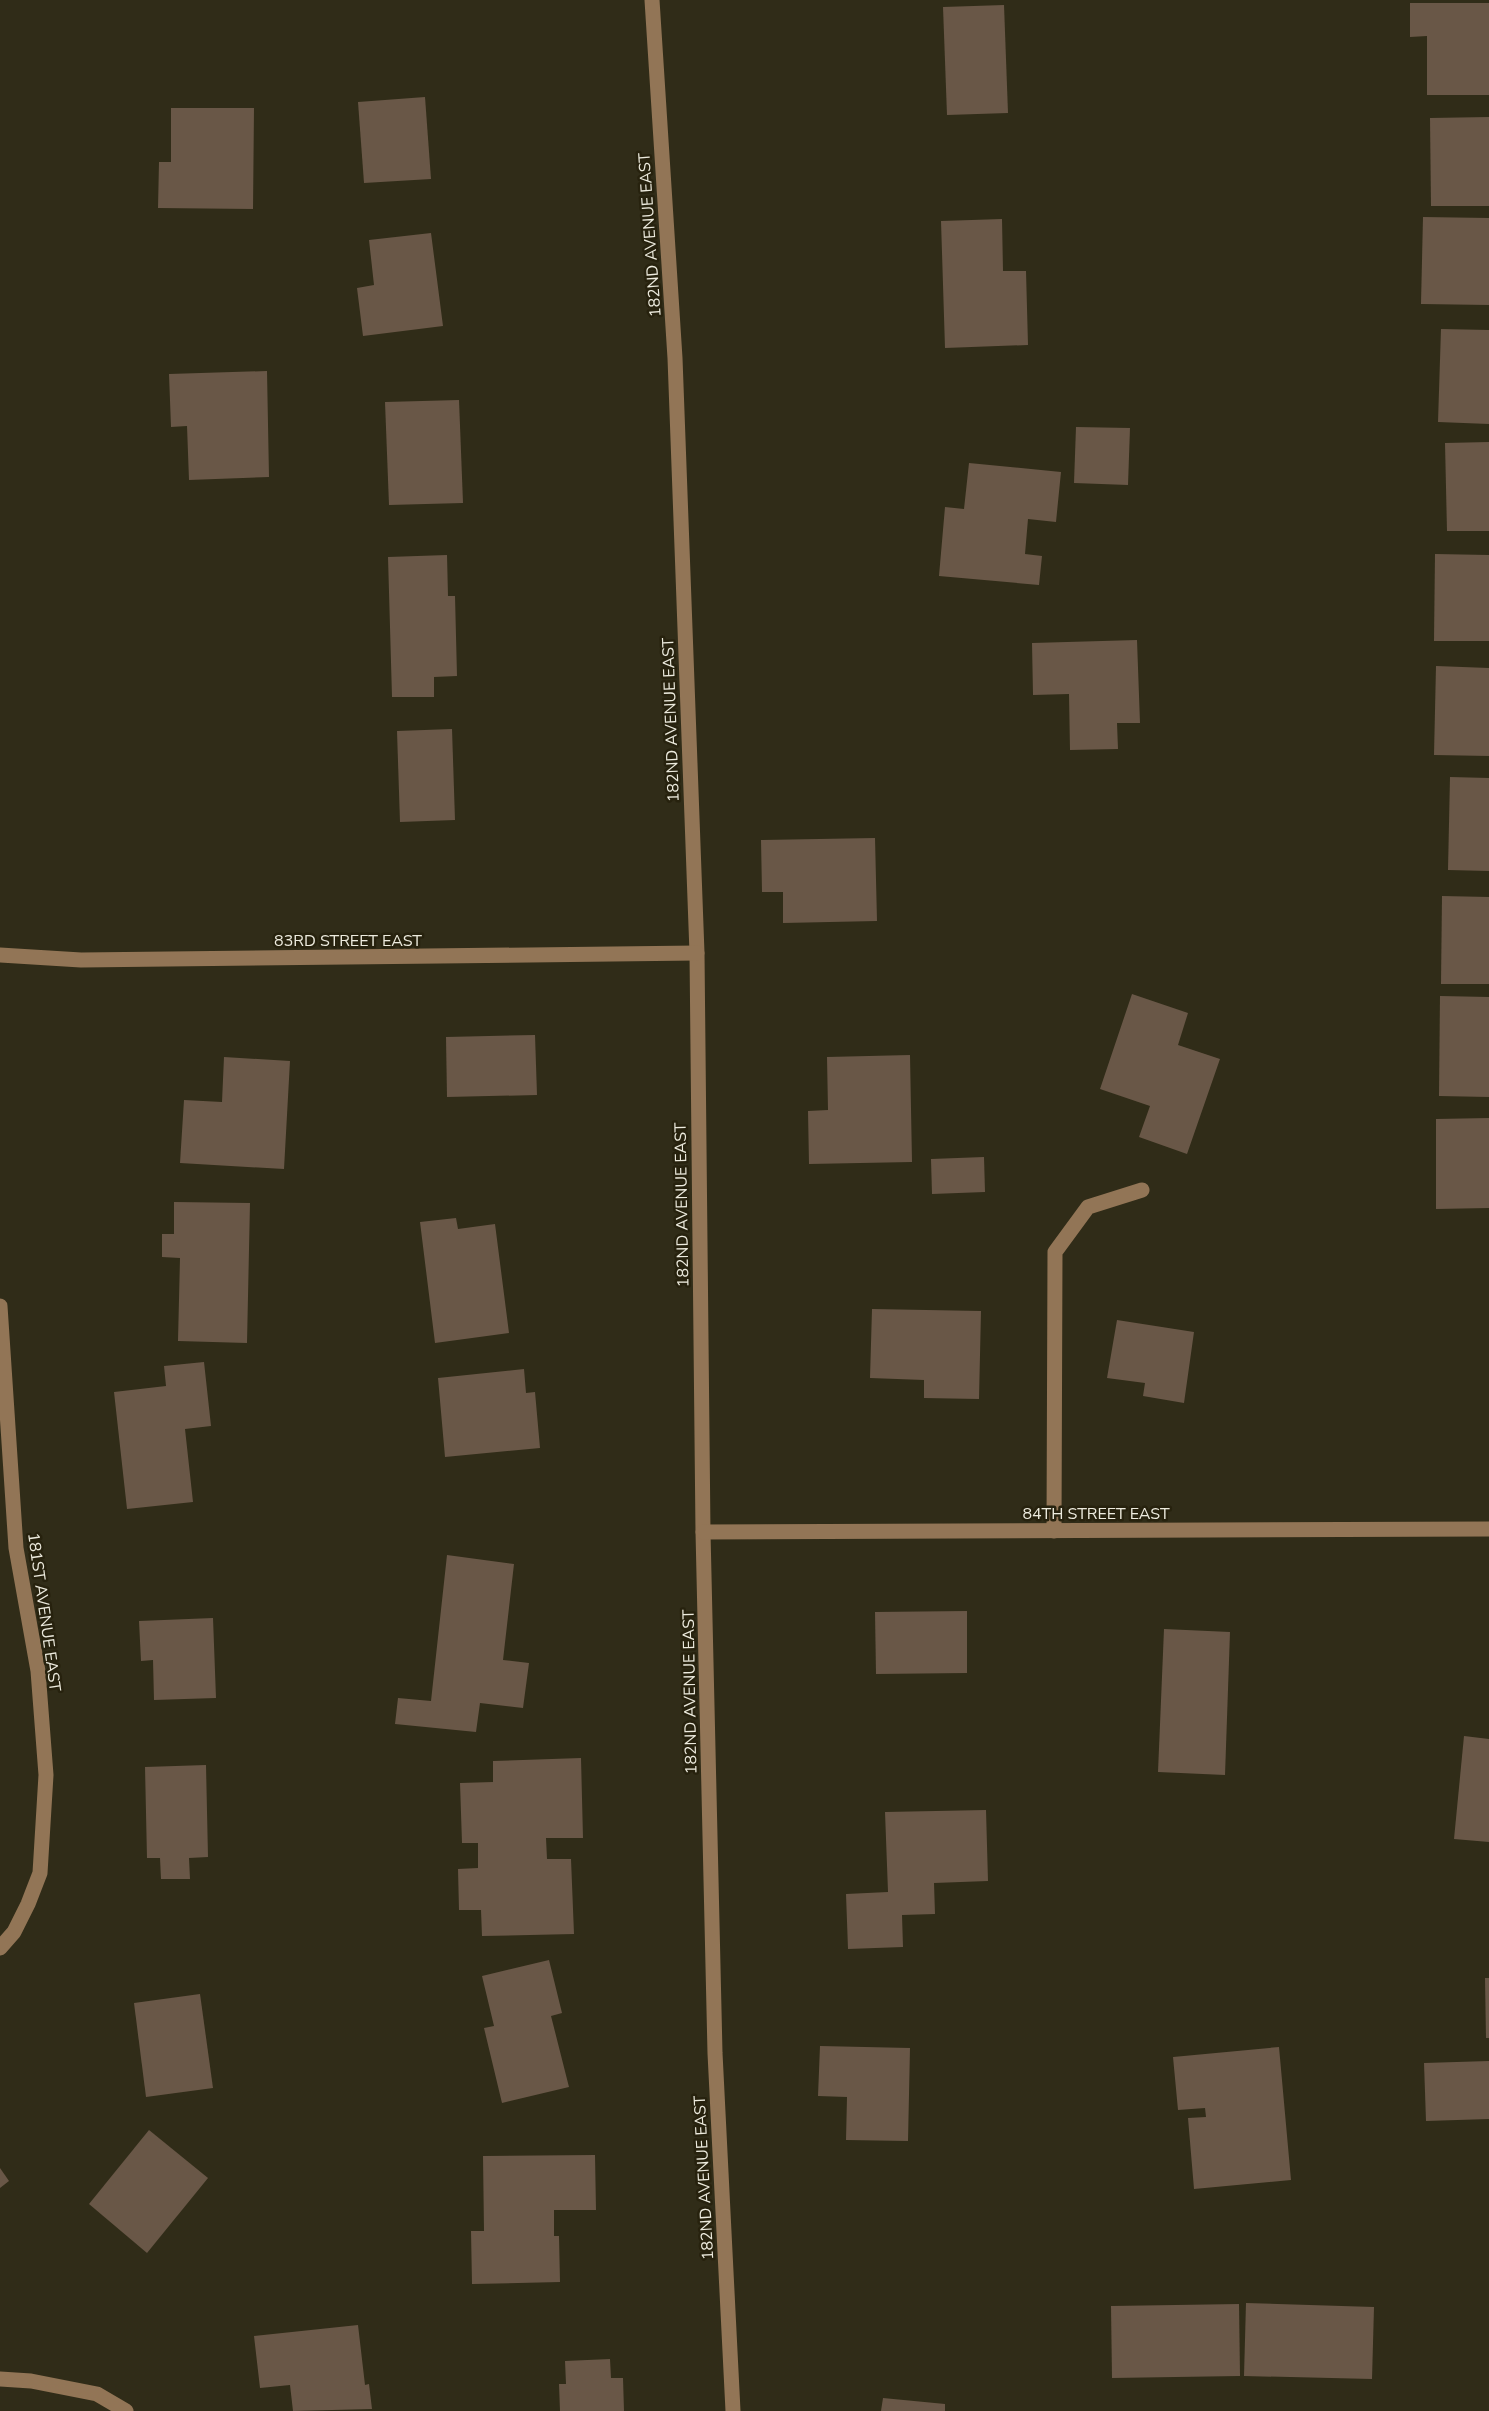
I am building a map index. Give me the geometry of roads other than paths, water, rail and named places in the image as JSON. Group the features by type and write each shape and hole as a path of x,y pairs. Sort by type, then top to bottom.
{"street":[{"name":"182ND AVENUE EAST","path":"652,0 675,358 697,953 703,1532 715,2052 733,2411"},
{"name":"83RD STREET EAST","path":"0,955 81,960 697,953"},
{"path":"1054,1531 1055,1252 1088,1207 1142,1190"},
{"name":"181ST AVENUE EAST","path":"0,1306 16,1548 38,1671 46,1775 40,1873 14,1932 0,1948"},
{"name":"84TH STREET EAST","path":"703,1532 1489,1529"},
{"path":"0,2379 32,2381 97,2394 126,2411"}]}
